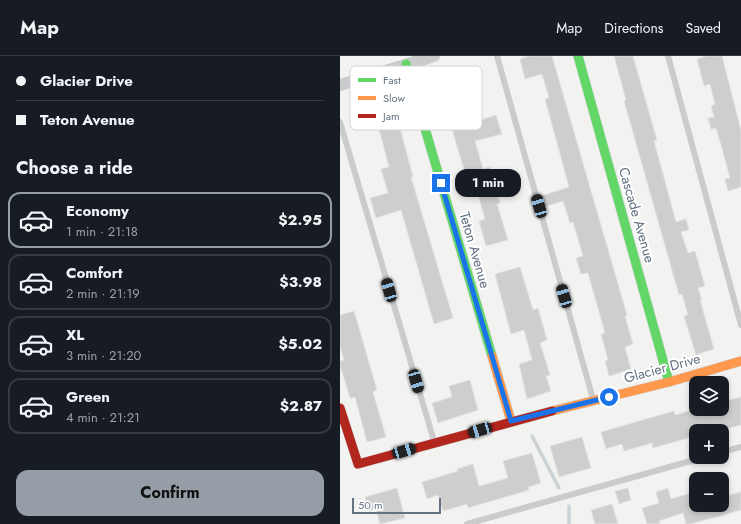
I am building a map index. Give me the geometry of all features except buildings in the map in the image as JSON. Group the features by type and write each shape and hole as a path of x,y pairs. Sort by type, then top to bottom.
{"street":[{"path":"400,66 434,56"},
{"name":"Cascade Avenue","path":"578,56 669,382"},
{"path":"340,85 350,82"},
{"name":"Teton Avenue","path":"425,130 511,421"},
{"name":"Glacier Drive","path":"340,408 358,464 511,421 669,382 741,361"}],"lane":[{"path":"497,56 594,401"},
{"path":"668,56 741,325"},
{"path":"340,122 434,442"},
{"path":"729,450 741,447"},
{"path":"467,524 689,462"}],"waterway":[{"path":"532,436 559,488"},
{"path":"569,506 569,524"}],"traffic: fast":[{"path":"578,56 669,382"},
{"path":"425,130 492,356"}],"traffic: slow":[{"path":"492,356 511,421"},
{"path":"552,411 669,382 741,361"}],"traffic: jam":[{"path":"340,408 358,464 552,411"}],"route":[{"path":"441,183 511,421 609,397"}]}
